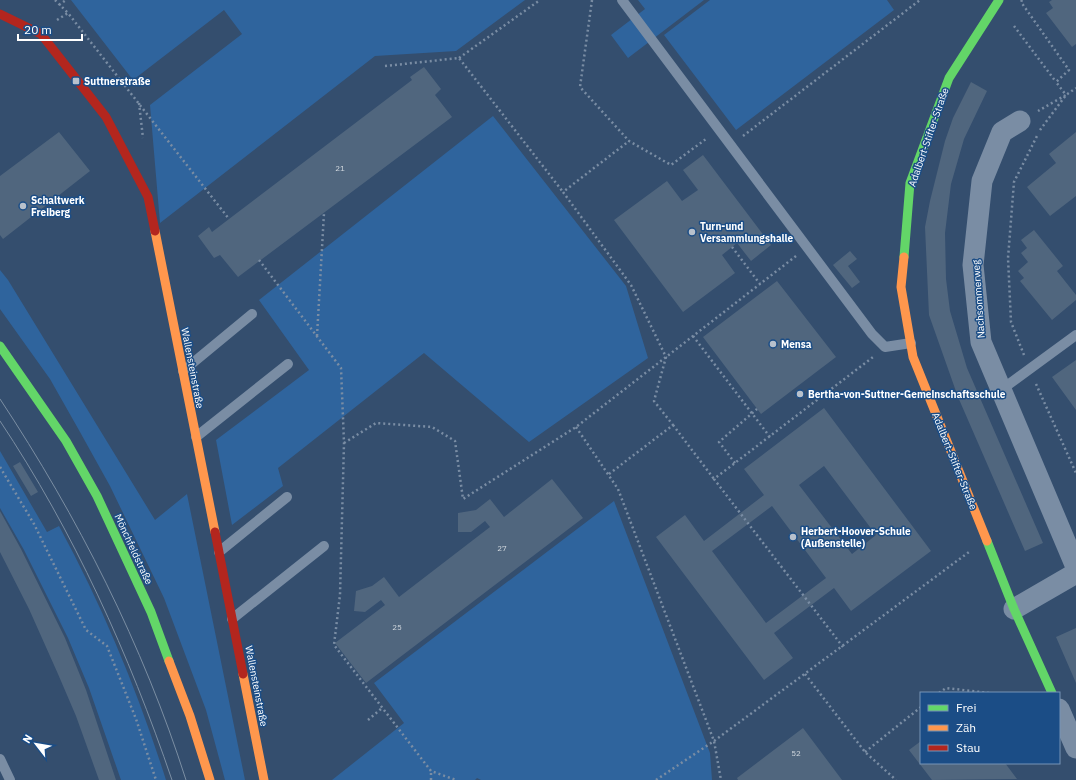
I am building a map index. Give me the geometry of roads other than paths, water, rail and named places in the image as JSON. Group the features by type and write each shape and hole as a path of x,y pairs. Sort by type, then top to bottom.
{"street":[{"name":"Adalbert-Stifter-Straße","path":"999,0 948,78 910,183 901,287 913,357 1014,609 1052,692"},
{"name":"Wallensteinstraße","path":"0,14 41,34 106,117 148,197 264,780"},
{"name":"Nachsommerweg","path":"1020,121 1002,132 982,181 973,265 980,342 1076,568"},
{"name":"Mönchfeldstraße","path":"0,346 66,441 98,496 151,612 190,716 210,780"},
{"path":"1014,609 1076,573"},
{"path":"1060,711 1076,748"}],"lane":[{"path":"622,0 872,334 885,347 911,343"},
{"path":"183,371 252,314"},
{"path":"1001,390 1076,335"},
{"path":"196,437 288,364"},
{"path":"219,552 287,497"},
{"path":"232,619 324,546"},
{"path":"0,759 10,780"}],"tram line":[{"path":"0,399 56,489 106,583 150,680 186,780"},
{"path":"0,421 52,506 98,595 137,686 172,780"}],"place":[{"name":"Suttnerstraße","path":"76,81"},
{"name":"Schaltwerk Freiberg","path":"23,206"},
{"name":"Turn-und Versammlungshalle","path":"692,232"},
{"name":"Mensa","path":"773,344"},
{"name":"Bertha-von-Suttner-Gemeinschaftsschule","path":"800,394"},
{"name":"Herbert-Hoover-Schule (Außenstelle)","path":"793,537"}]}
